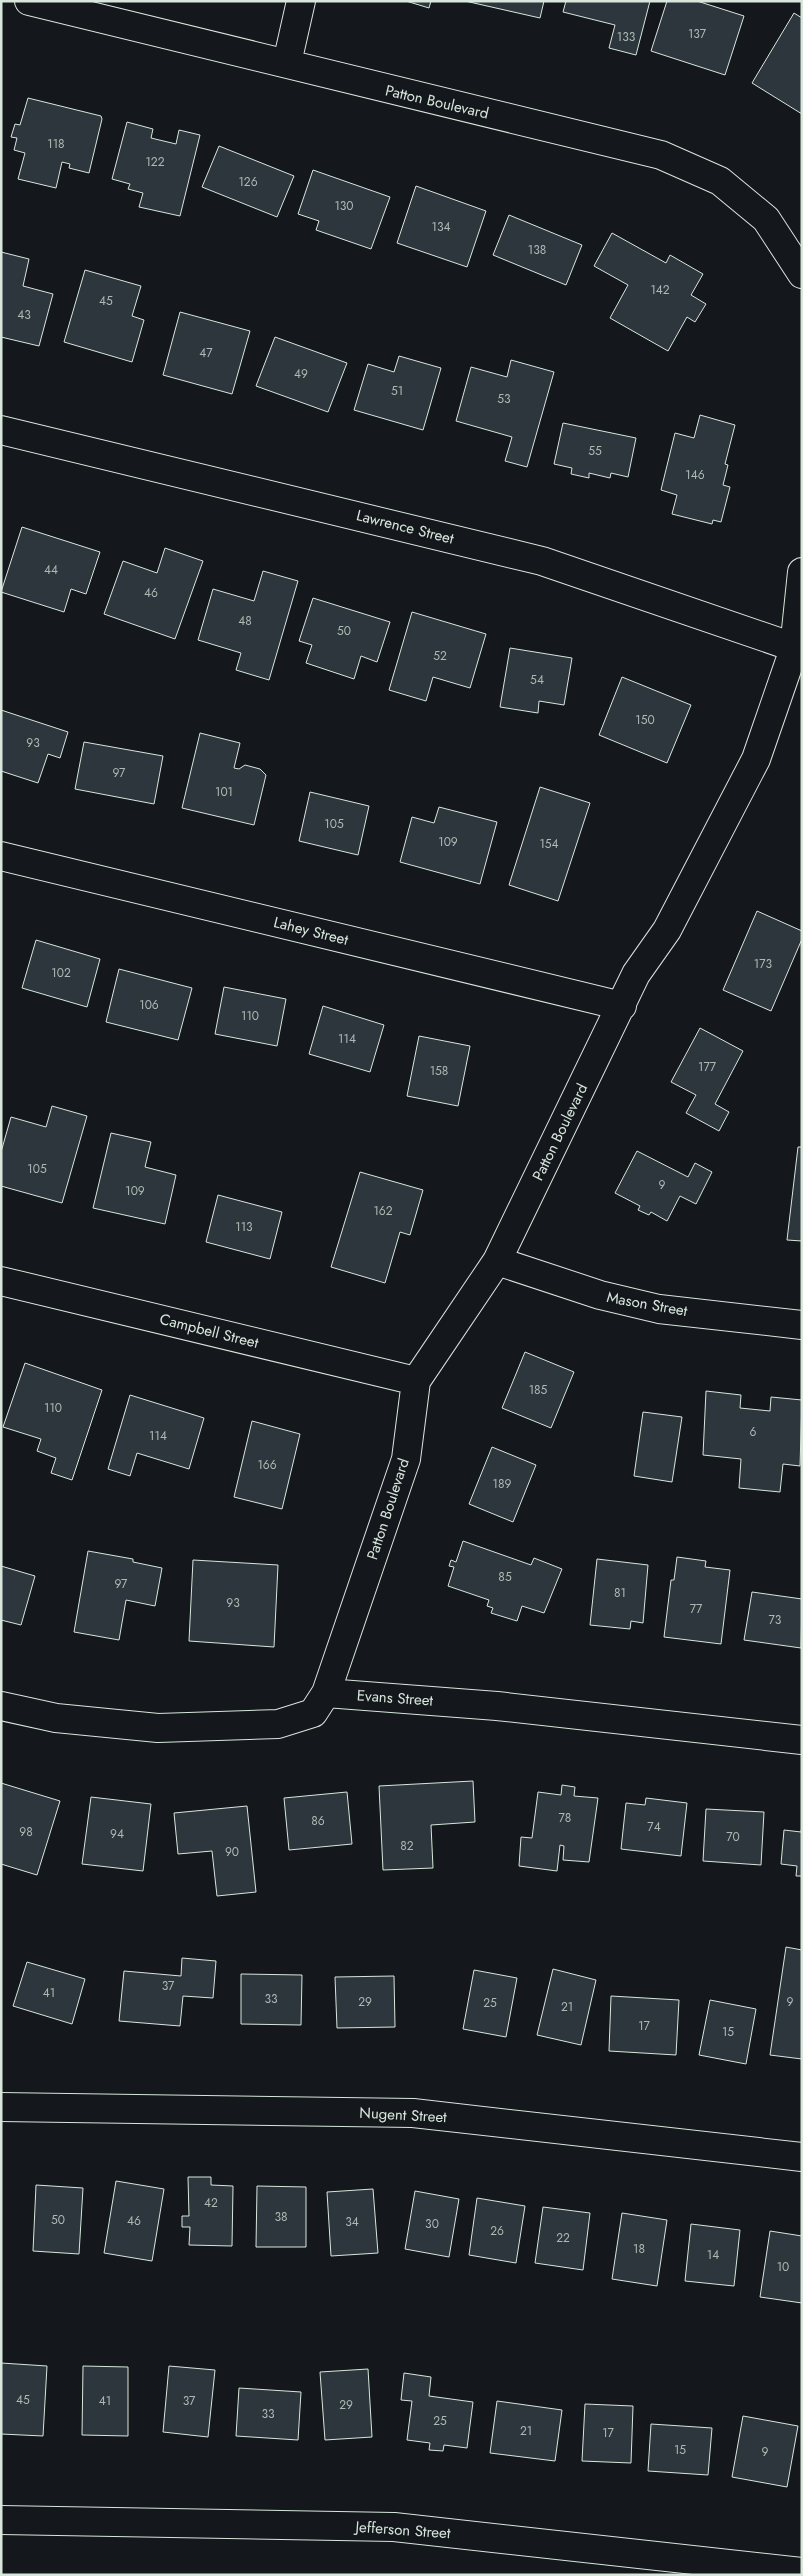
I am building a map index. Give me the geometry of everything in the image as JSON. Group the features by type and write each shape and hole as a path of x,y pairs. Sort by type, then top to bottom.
{"street":[{"name":"Patton Boulevard","path":"29,1 287,63 368,86 661,155 720,181 766,219 802,274"},
{"path":"287,63 301,1"},
{"name":"Lawrence Street","path":"1,430 542,560 798,650"},
{"name":"Patton Boulevard","path":"326,1693 406,1460 416,1382 497,1261 636,974 667,930 756,759 798,650 802,572"},
{"name":"Lahey Street","path":"1,856 622,1006"},
{"name":"Mason Street","path":"497,1261 600,1295 659,1309 802,1325"},
{"name":"Campbell Street","path":"1,1281 416,1382"},
{"path":"1,1706 56,1718 158,1728 278,1724 313,1713 326,1693"},
{"name":"Evans Street","path":"326,1693 497,1706 802,1740"},
{"name":"Nugent Street","path":"1,2107 413,2113 802,2158"},
{"name":"Jefferson Street","path":"1,2520 394,2527 802,2572"}],"building":[{"path":"406,1 431,1 429,8"},
{"path":"465,1 544,1 540,18"},
{"path":"566,1 650,1 636,55 609,48 615,25 563,12"},
{"path":"667,1 697,1 744,16 725,75 651,51"},
{"path":"794,13 802,18 802,114 752,83"},
{"path":"28,98 101,116 102,119 89,173 69,168 70,164 62,162 56,188 18,179 25,153 14,150 17,138 11,137 15,124 20,125"},
{"path":"127,122 153,129 151,138 176,144 179,130 200,135 180,216 139,207 143,193 128,189 130,184 112,179"},
{"path":"219,146 294,176 277,217 202,187"},
{"path":"313,170 390,197 371,249 316,230 319,221 298,214"},
{"path":"416,186 486,211 467,267 397,243"},
{"path":"509,215 582,245 566,285 493,255"},
{"path":"612,233 666,263 670,255 703,274 691,295 706,304 695,322 687,317 668,351 610,318 628,285 594,266"},
{"path":"1,252 29,259 23,286 53,294 39,346 1,337"},
{"path":"85,270 141,286 132,316 144,320 132,362 64,342"},
{"path":"180,312 250,331 232,394 163,375"},
{"path":"275,337 347,363 328,412 256,386"},
{"path":"399,356 441,368 423,430 354,410 368,364 394,372"},
{"path":"511,360 554,372 527,467 505,461 512,437 456,421 471,367 507,377"},
{"path":"700,415 735,425 725,464 728,465 723,485 730,487 721,522 713,520 712,524 672,514 677,495 661,490 675,433 694,438"},
{"path":"563,423 636,438 628,477 611,473 610,478 589,473 589,478 571,474 572,468 554,464"},
{"path":"22,527 100,552 86,594 71,589 64,612 1,592"},
{"path":"165,548 203,561 175,639 104,614 123,561 157,573"},
{"path":"263,571 298,581 269,680 236,670 241,653 198,640 213,589 254,601"},
{"path":"313,598 390,622 377,662 361,656 354,679 306,663 312,645 299,641"},
{"path":"412,612 486,634 470,688 433,677 426,701 389,690"},
{"path":"510,648 572,658 564,705 539,701 538,713 500,707"},
{"path":"622,677 691,705 667,763 599,735"},
{"path":"1,710 68,732 60,758 48,754 38,783 1,771"},
{"path":"200,733 240,743 234,768 239,769 245,765 260,769 266,775 254,825 182,808"},
{"path":"84,742 163,756 154,804 75,789"},
{"path":"540,787 590,803 558,901 509,885"},
{"path":"310,792 369,806 358,855 299,841"},
{"path":"439,807 497,822 480,884 400,862 412,817 434,823"},
{"path":"757,911 802,931 802,939 771,1011 723,990"},
{"path":"36,940 100,959 87,1007 22,988"},
{"path":"119,969 192,988 178,1040 106,1022"},
{"path":"224,987 286,999 277,1046 215,1034"},
{"path":"323,1006 384,1025 370,1072 309,1054"},
{"path":"700,1028 743,1051 715,1104 729,1112 719,1131 686,1113 696,1095 671,1082"},
{"path":"419,1036 470,1046 458,1106 407,1096"},
{"path":"52,1106 87,1116 62,1203 1,1186 1,1152 11,1117 46,1127"},
{"path":"111,1133 151,1142 145,1167 176,1175 165,1224 93,1208"},
{"path":"798,1147 802,1147 802,1241 787,1240"},
{"path":"637,1151 688,1177 695,1163 712,1172 696,1204 680,1196 667,1221 651,1212 649,1215 638,1210 640,1206 615,1193"},
{"path":"360,1172 423,1190 410,1235 400,1232 385,1283 331,1267"},
{"path":"218,1195 282,1212 270,1259 206,1242"},
{"path":"525,1352 574,1372 551,1428 502,1408"},
{"path":"25,1363 102,1390 72,1480 51,1473 56,1458 37,1451 41,1439 3,1427"},
{"path":"706,1391 741,1395 740,1408 770,1411 771,1397 802,1400 800,1466 783,1464 780,1492 739,1488 741,1459 703,1455"},
{"path":"130,1395 204,1418 189,1469 137,1453 130,1476 108,1469"},
{"path":"643,1412 682,1417 672,1482 634,1476"},
{"path":"252,1421 300,1434 282,1509 234,1497"},
{"path":"492,1447 536,1465 513,1522 469,1504"},
{"path":"463,1541 531,1565 534,1558 562,1569 544,1613 522,1606 517,1621 491,1613 493,1608 487,1606 489,1600 448,1586 454,1567 449,1566 451,1560 456,1562"},
{"path":"88,1551 133,1559 133,1562 162,1568 155,1606 126,1600 119,1640 74,1632"},
{"path":"677,1557 706,1561 705,1567 730,1570 721,1644 664,1637 671,1580 674,1580"},
{"path":"597,1559 648,1565 643,1623 631,1621 630,1629 590,1625"},
{"path":"193,1560 278,1565 274,1647 189,1641"},
{"path":"1,1566 35,1576 21,1625 1,1620"},
{"path":"752,1592 802,1599 801,1648 744,1640"},
{"path":"473,1781 475,1822 431,1825 433,1868 383,1870 379,1786"},
{"path":"1,1783 60,1801 37,1875 1,1864"},
{"path":"562,1785 575,1787 574,1796 598,1798 589,1862 563,1860 564,1846 560,1845 557,1871 519,1866 521,1837 532,1838 538,1792 561,1795"},
{"path":"347,1792 352,1844 289,1850 284,1798"},
{"path":"91,1797 151,1804 143,1871 82,1864"},
{"path":"646,1798 687,1803 681,1856 621,1849 626,1803 645,1805"},
{"path":"247,1806 256,1892 217,1896 212,1851 178,1854 174,1813"},
{"path":"706,1809 764,1812 761,1865 703,1861"},
{"path":"802,1825 802,1876 796,1876 797,1866 781,1864 784,1830 801,1832"},
{"path":"786,1947 802,1950 802,2059 770,2055"},
{"path":"182,1958 216,1961 213,1998 183,1996 180,2026 119,2021 124,1971 181,1976"},
{"path":"27,1962 85,1979 72,2024 13,2006"},
{"path":"553,1969 596,1980 581,2045 537,2035"},
{"path":"474,1970 517,1978 506,2037 463,2029"},
{"path":"241,1974 302,1975 301,2025 241,2024"},
{"path":"394,1976 395,2027 337,2028 335,1977"},
{"path":"611,1996 679,2000 676,2055 609,2051"},
{"path":"710,2000 756,2009 746,2064 699,2055"},
{"path":"188,2177 211,2177 211,2185 233,2186 232,2246 189,2245 190,2227 182,2227 182,2216 189,2216"},
{"path":"116,2181 164,2189 152,2261 104,2253"},
{"path":"36,2185 83,2188 79,2254 33,2251"},
{"path":"257,2186 306,2187 306,2247 256,2247"},
{"path":"373,2189 378,2253 331,2256 327,2192"},
{"path":"415,2191 459,2199 449,2257 405,2249"},
{"path":"477,2198 525,2206 516,2263 469,2255"},
{"path":"543,2207 590,2213 583,2270 535,2263"},
{"path":"622,2213 667,2220 657,2286 612,2279"},
{"path":"691,2224 740,2230 734,2286 685,2281"},
{"path":"770,2231 802,2236 802,2303 760,2297"},
{"path":"1,2363 47,2366 43,2436 1,2434"},
{"path":"83,2366 128,2367 128,2436 82,2435"},
{"path":"169,2366 215,2370 208,2437 163,2432"},
{"path":"368,2369 372,2437 325,2440 320,2372"},
{"path":"404,2373 431,2377 429,2396 473,2402 467,2448 444,2445 443,2451 429,2450 430,2443 407,2440 412,2401 401,2400"},
{"path":"239,2388 301,2392 298,2440 236,2436"},
{"path":"497,2401 562,2410 555,2461 490,2453"},
{"path":"585,2404 633,2406 631,2463 582,2461"},
{"path":"743,2416 798,2426 787,2487 732,2477"},
{"path":"651,2424 712,2428 708,2475 648,2471"}]}
